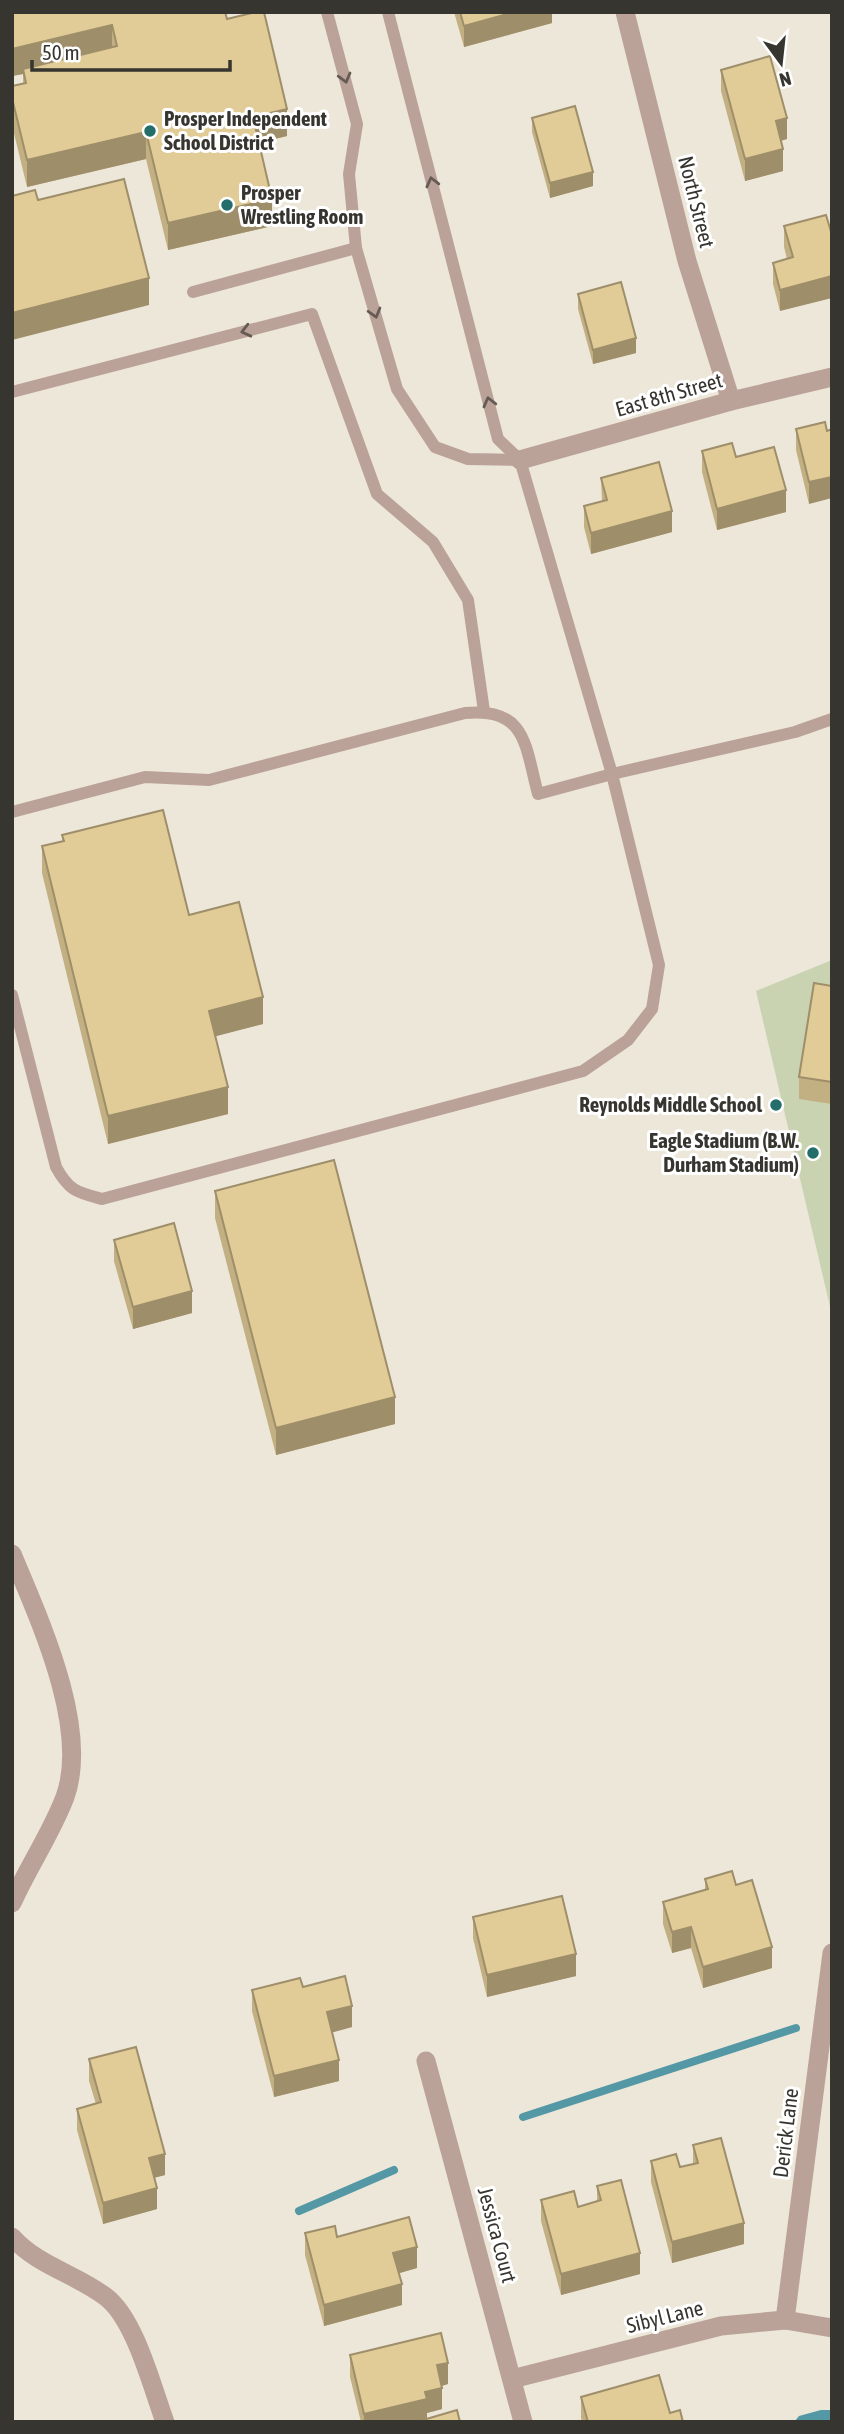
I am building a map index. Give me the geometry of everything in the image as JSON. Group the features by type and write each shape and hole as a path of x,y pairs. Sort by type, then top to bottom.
{"street":[{"name":"North Street","path":"625,12 687,261 730,401"},
{"name":"East 8th Street","path":"520,460 730,401 832,377"},
{"path":"12,1554 47,1645 69,1716 71,1744 71,1769 65,1796 12,1903"},
{"name":"Derick Lane","path":"785,2320 832,1953"},
{"name":"Jessica Court","path":"426,2061 523,2422"},
{"path":"12,2237 23,2250 89,2285 119,2309 131,2329 165,2422"},
{"name":"Sibyl Lane","path":"512,2379 693,2332 750,2322 785,2320 832,2328"}],"lane":[{"path":"327,12 357,124 349,174 356,248 397,389 435,447 468,459 520,460"},
{"path":"12,995 56,1167 66,1184 102,1199 583,1071 628,1041 652,1009 659,965 612,774 520,460 498,439 388,12"},
{"path":"193,292 356,248"},
{"path":"12,393 312,314 377,494 433,542 468,600 484,711"},
{"path":"12,812 145,778 209,780 465,713 484,711 506,718 521,731 538,794 795,732 832,719"}],"green space":[{"name":"Eagle Stadium (B.W. Durham Stadium)","path":"832,960 832,1315 756,991"}],"water":[{"path":"832,2410 832,2422 794,2422 799,2416"}],"building":[{"name":"Prosper Independent School District","path":"12,12 225,12 227,19 264,12 287,109 253,117 272,199 168,223 146,132 27,160 12,98 12,86 26,83 23,69 117,46 112,25 12,49"},
{"path":"460,12 515,12 464,26"},
{"path":"770,56 787,118 776,121 783,149 745,159 721,70"},
{"path":"575,106 593,172 550,183 532,118"},
{"path":"124,179 149,278 12,313 12,196 35,190 38,200"},
{"path":"826,215 832,235 832,276 780,290 773,263 793,257 784,226"},
{"path":"621,282 636,338 593,350 578,294"},
{"path":"825,422 827,431 832,429 832,477 809,482 796,429"},
{"path":"732,443 736,457 774,447 786,490 717,509 702,451"},
{"path":"659,462 672,511 591,533 584,506 607,500 601,478"},
{"path":"163,810 189,915 239,902 263,997 209,1011 228,1087 108,1116 42,846 64,841 62,835"},
{"path":"814,983 832,986 832,1082 799,1077"},
{"path":"334,1160 395,1397 276,1428 215,1191"},
{"path":"174,1223 192,1291 133,1307 114,1240"},
{"path":"732,1871 736,1885 752,1880 772,1947 703,1967 691,1927 672,1932 663,1902 708,1889 705,1879"},
{"path":"562,1896 576,1954 487,1975 473,1917"},
{"path":"345,1976 352,2006 327,2012 339,2060 274,2076 252,1990 300,1978 303,1987"},
{"path":"136,2047 165,2154 149,2158 157,2188 103,2203 77,2109 101,2102 89,2059"},
{"path":"721,2138 744,2223 672,2242 651,2161 676,2154 680,2167 698,2163 693,2145"},
{"path":"621,2180 640,2253 561,2274 541,2200 574,2191 578,2207 601,2200 597,2186"},
{"path":"409,2217 417,2247 393,2253 402,2284 324,2305 305,2233 335,2226 337,2237"},
{"path":"441,2333 448,2363 437,2365 442,2388 425,2392 427,2399 364,2414 350,2355"},
{"path":"659,2375 670,2413 680,2410 683,2422 588,2422 581,2397"},
{"path":"457,2410 460,2422 416,2422"}],"waterway":[{"path":"523,2117 796,2028"},
{"path":"299,2211 394,2170"}],"place":[{"name":"Prosper Independent School District","path":"150,131"},
{"name":"Prosper Wrestling Room","path":"227,205"},
{"name":"Reynolds Middle School","path":"776,1105"},
{"name":"Eagle Stadium (B.W. Durham Stadium)","path":"813,1153"}]}
